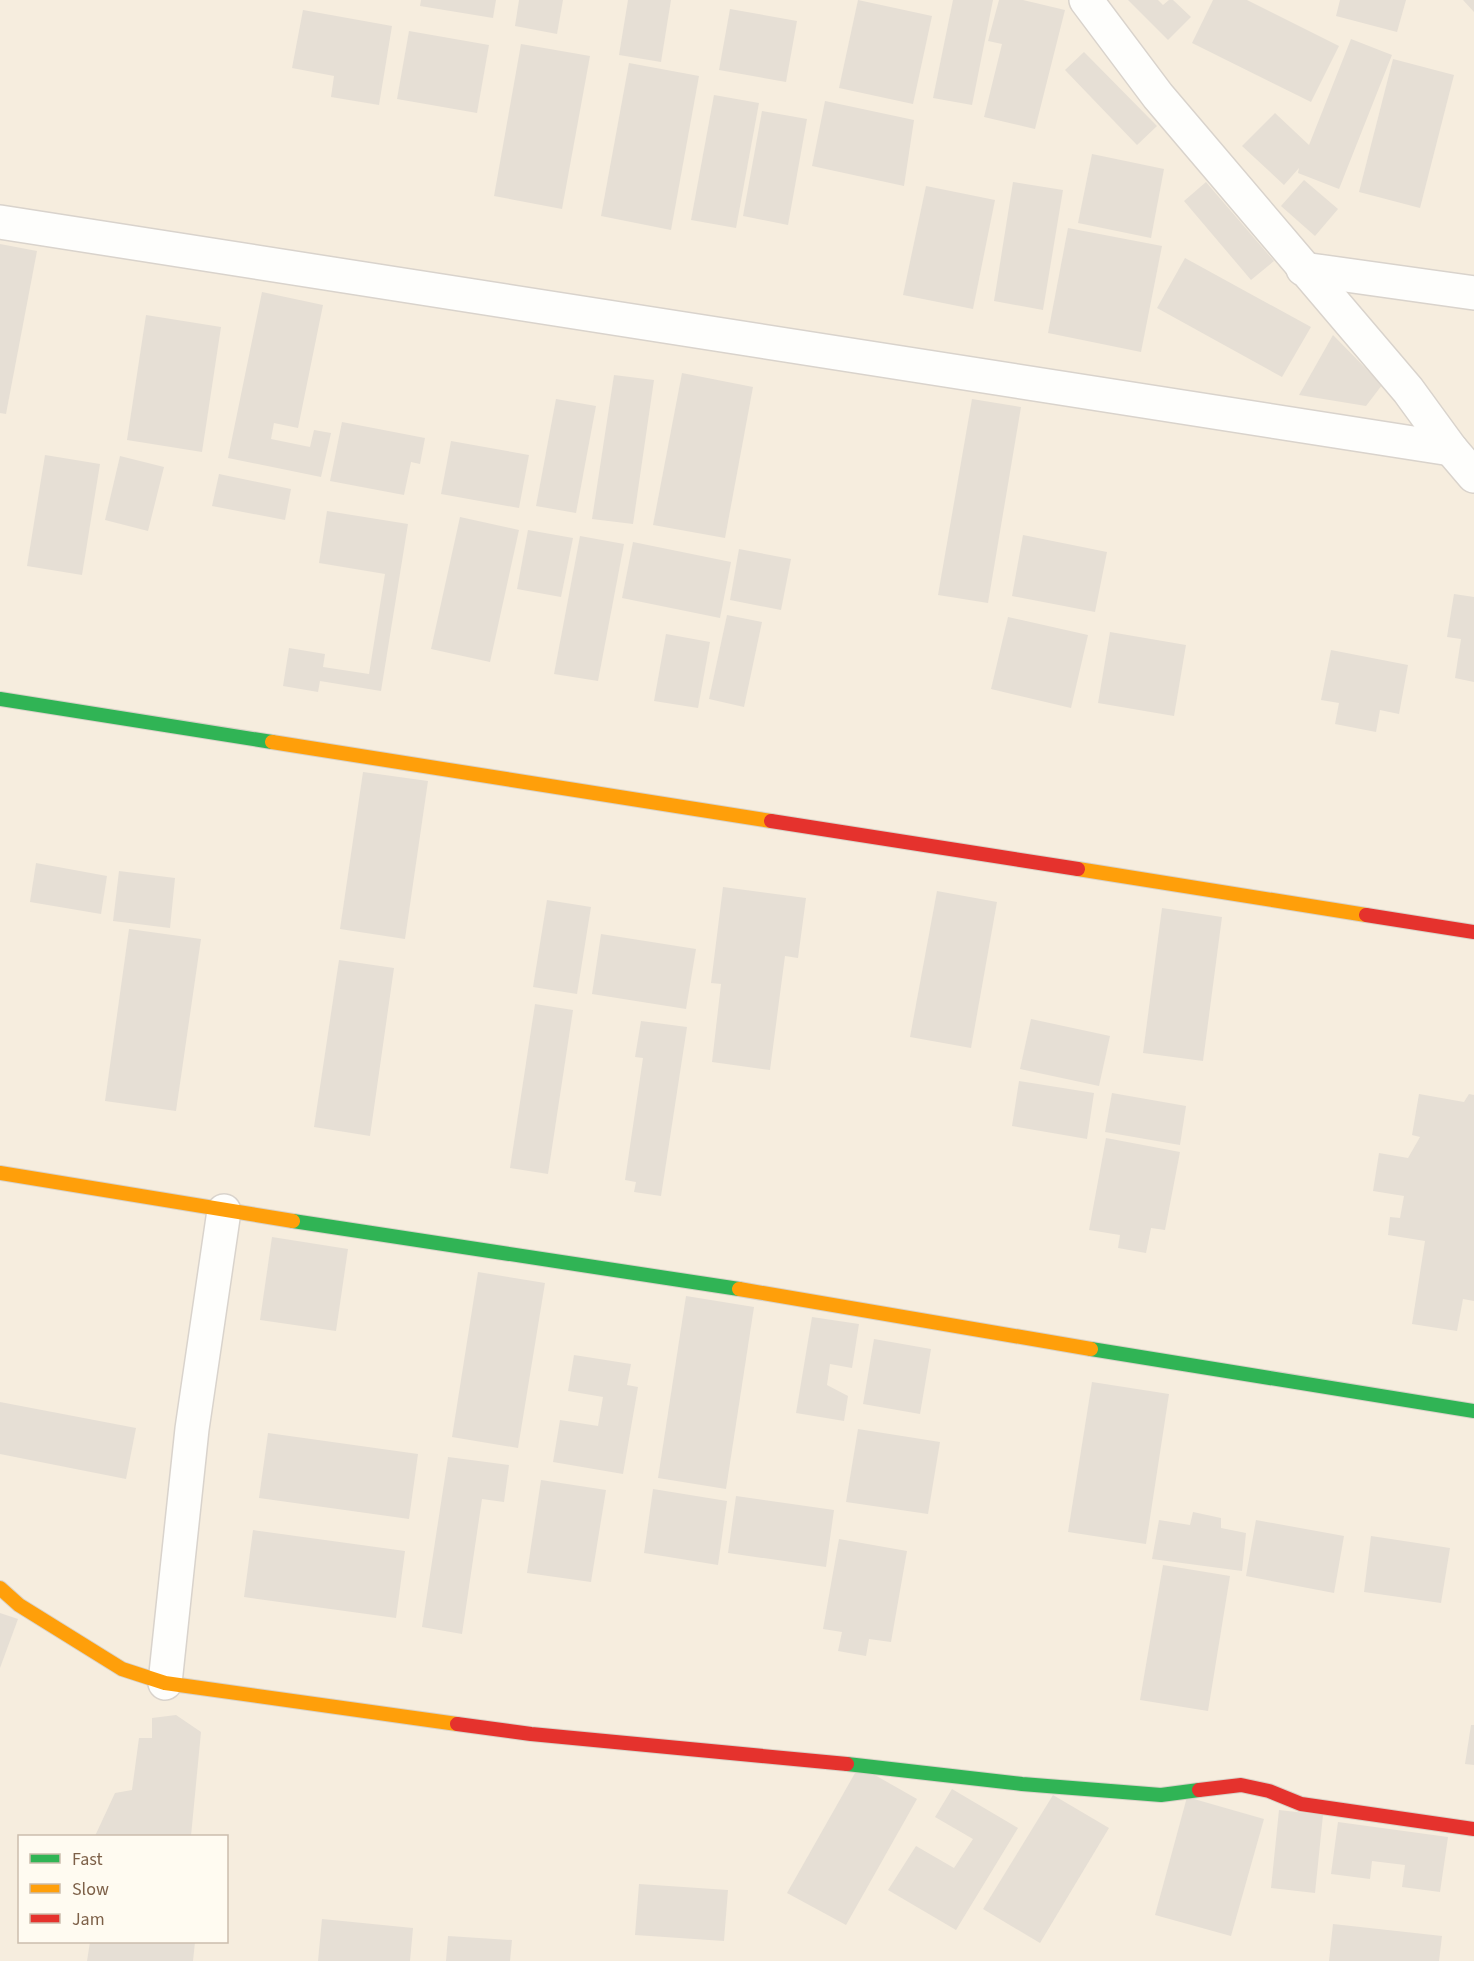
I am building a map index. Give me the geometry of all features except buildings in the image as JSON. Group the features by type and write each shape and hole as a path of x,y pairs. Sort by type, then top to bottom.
{"street":[{"path":"1086,0 1158,96 1407,390 1474,476"},
{"path":"0,222 1451,449"},
{"path":"1303,269 1474,293"},
{"path":"1383,438 1407,390"},
{"path":"0,699 1474,932"},
{"path":"0,1173 224,1211 739,1290 1474,1411"},
{"path":"165,1683 192,1429 224,1211"},
{"path":"0,1588 19,1605 122,1669 165,1683 531,1734 764,1755 1022,1784 1161,1795 1241,1785 1269,1791 1301,1804 1474,1829"}],"shaded area":[{"path":"0,0 1474,0 1474,1961 0,1961"}],"traffic: fast":[{"path":"0,699 272,742"},
{"path":"293,1221 739,1289"},
{"path":"1091,1349 1474,1411"},
{"path":"847,1764 1022,1784 1161,1795 1199,1790"}],"traffic: slow":[{"path":"272,742 771,821"},
{"path":"1078,869 1366,915"},
{"path":"0,1173 293,1221"},
{"path":"739,1289 1091,1349"},
{"path":"0,1588 19,1605 122,1669 165,1683 457,1724"}],"traffic: jam":[{"path":"771,821 1078,869"},
{"path":"1366,915 1474,932"},
{"path":"457,1724 531,1734 847,1764"},
{"path":"1199,1790 1241,1785 1269,1791 1301,1804 1474,1829"}]}
